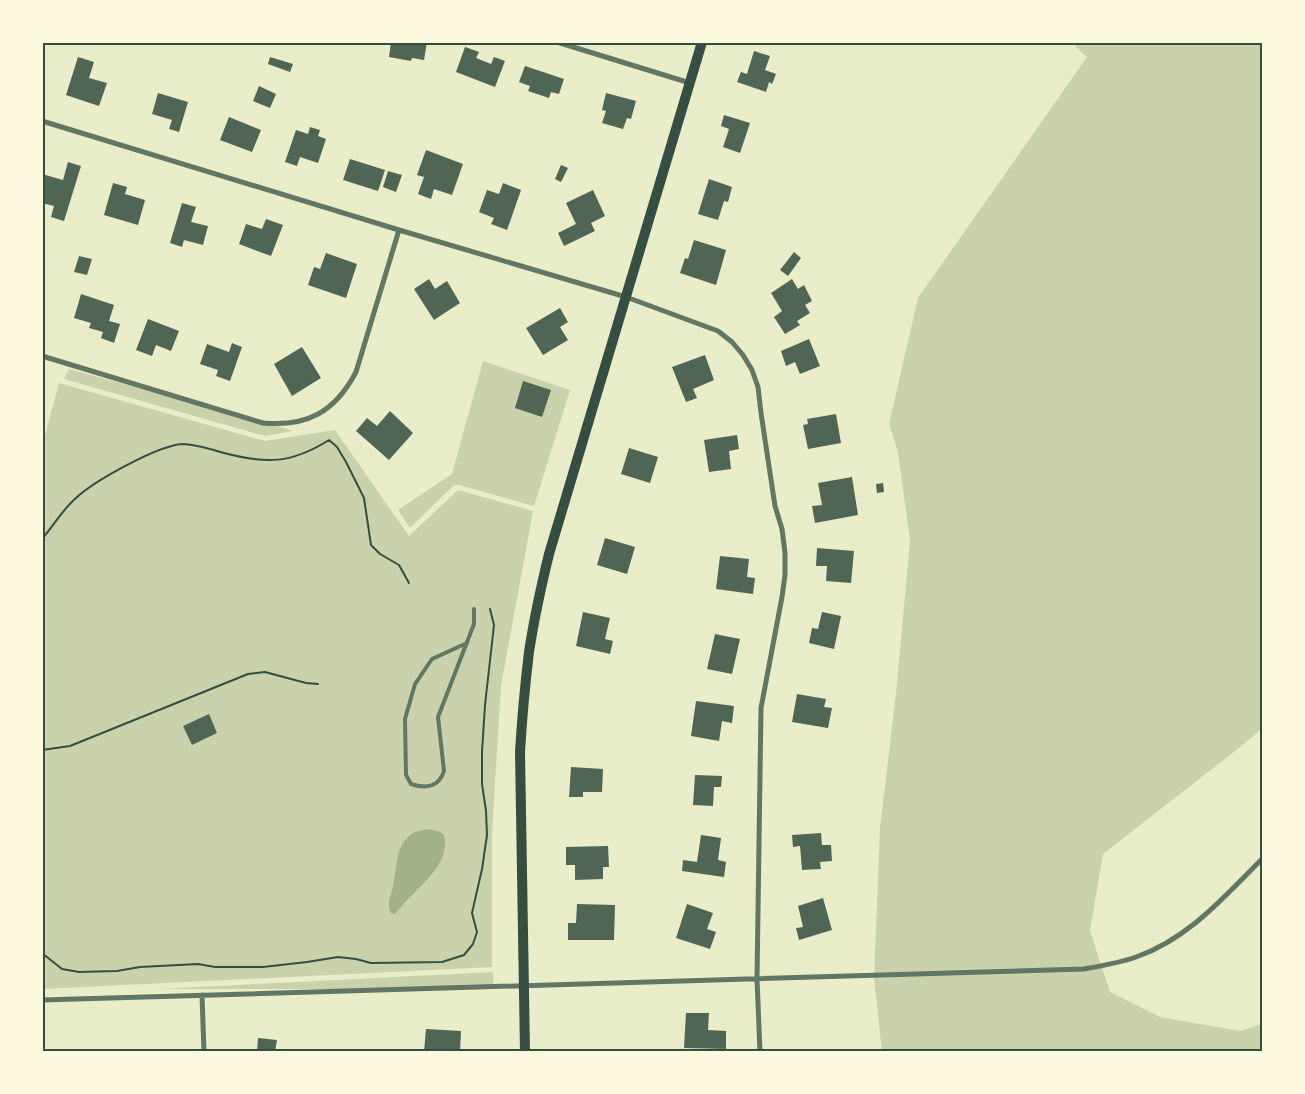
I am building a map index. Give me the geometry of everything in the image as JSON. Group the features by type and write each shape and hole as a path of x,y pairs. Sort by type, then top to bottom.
{"main road":[{"path":"525,1052 520,752 529,651 549,554 702,42"}],"street":[{"path":"557,42 690,83"},
{"path":"42,121 399,230 626,296 718,331 732,342 743,355 752,370 758,387 775,506 782,529 785,553 782,597 761,708 757,979 760,1052"},
{"path":"42,356 262,423 290,424 302,421 328,408 349,386 356,372 399,230"},
{"path":"42,1000 1084,969 1112,965 1163,946 1200,921 1262,859"},
{"path":"202,995 204,1052"}],"lane":[{"path":"467,643 432,659 415,684 405,719 406,774 411,784 421,788 435,784 441,778 444,771 438,718 467,643 474,624 474,609"}],"path":[{"path":"42,539 74,500 85,490 144,457 171,446 184,444 200,446 247,458 266,460 297,456 329,440 337,447 364,498 371,545 380,554 399,565 409,583"},
{"path":"42,953 62,969 79,972 117,971 140,967 198,964 215,967 263,967 338,957 371,963 442,962 464,956 474,944 477,932 472,913 482,869 487,835 482,784 482,760 485,705 494,625 490,609"},
{"path":"42,750 70,746 248,674 265,672 306,683 318,684"}],"shaded area":[{"path":"1072,43 1262,43 1262,728 1103,854 1090,931 1110,992 1160,1017 1240,1031 1262,1024 1262,1051 882,1052 874,978 880,828 896,694 910,541 898,452 889,424 918,298 1087,57"},
{"path":"483,361 570,390 534,506 459,485 453,486 410,528 398,510 452,474"},
{"path":"69,369 293,431 265,436 64,379"},
{"path":"59,383 265,441 335,430 409,536 458,490 533,511 501,686 492,832 492,967 43,989 42,446"},
{"path":"430,829 444,835 445,846 442,857 430,877 395,914 391,913 389,900 401,847 413,833"},
{"path":"493,972 494,989 159,989"}],"building":[{"path":"391,42 427,42 424,60 412,58 411,61 389,57"},
{"path":"465,47 479,52 476,58 491,64 494,57 505,61 495,87 456,72"},
{"path":"754,51 770,56 765,70 776,74 772,84 769,82 766,92 737,82 741,72 747,74"},
{"path":"78,57 94,62 89,78 107,83 99,106 66,95"},
{"path":"270,57 293,64 290,72 268,64"},
{"path":"525,66 564,79 559,94 551,92 549,98 528,91 530,86 519,82"},
{"path":"259,86 276,94 270,108 253,101"},
{"path":"158,93 188,102 179,132 169,129 172,120 152,114"},
{"path":"606,93 636,101 631,119 627,118 623,129 602,123 606,111 602,110"},
{"path":"724,115 750,123 740,153 723,147 729,129 721,126"},
{"path":"229,117 261,130 252,152 220,140"},
{"path":"310,127 320,130 318,136 326,139 318,163 300,157 297,166 285,162 296,130 308,134"},
{"path":"426,150 463,164 452,195 434,189 431,199 418,194 424,177 417,175"},
{"path":"350,159 385,170 378,191 343,180"},
{"path":"68,162 81,166 64,221 51,217 54,206 42,203 42,174 63,180"},
{"path":"561,165 568,168 561,182 555,179"},
{"path":"388,171 402,175 396,192 383,187"},
{"path":"709,179 732,187 728,202 724,201 718,220 698,214"},
{"path":"113,183 127,187 125,194 145,200 138,225 104,215"},
{"path":"503,183 521,190 507,230 491,224 494,218 479,212 487,190 499,194"},
{"path":"593,190 605,216 591,223 595,231 564,246 558,233 576,224 566,203"},
{"path":"182,203 196,207 191,222 208,226 203,245 184,240 182,247 170,243"},
{"path":"266,219 283,225 271,256 239,244 246,224 262,229"},
{"path":"694,240 726,250 716,285 680,273 685,258 688,259"},
{"path":"794,252 801,258 788,276 780,270"},
{"path":"326,253 357,264 346,298 308,285 314,267 320,269"},
{"path":"79,256 92,259 87,275 74,272"},
{"path":"429,279 435,289 447,281 460,303 434,320 414,289"},
{"path":"792,279 798,289 804,285 812,301 805,305 810,313 797,321 800,325 785,334 774,317 782,311 771,293"},
{"path":"81,294 114,305 109,321 120,324 114,343 101,338 103,332 89,328 91,323 74,318"},
{"path":"560,308 568,322 560,327 568,340 543,355 526,328"},
{"path":"148,319 179,331 171,351 156,345 152,356 136,350"},
{"path":"809,339 820,366 800,374 795,362 786,366 781,351"},
{"path":"232,343 242,347 230,381 216,376 218,370 200,364 207,344 229,352"},
{"path":"302,347 321,378 292,396 274,364"},
{"path":"705,355 714,380 693,389 697,398 686,402 672,367"},
{"path":"523,381 551,390 542,417 515,408"},
{"path":"390,411 413,433 389,460 356,431 367,418 377,426"},
{"path":"836,414 841,443 808,449 803,425 808,424 807,419"},
{"path":"737,435 739,449 729,451 731,469 709,472 704,440"},
{"path":"629,448 658,457 650,483 621,474"},
{"path":"852,477 858,515 815,523 812,506 822,505 818,483"},
{"path":"883,483 884,492 877,493 876,484"},
{"path":"605,538 635,547 627,574 597,565"},
{"path":"817,548 854,551 851,583 826,581 827,566 816,566"},
{"path":"720,556 749,559 747,577 755,578 753,594 716,589"},
{"path":"583,612 610,618 605,639 613,641 610,654 576,646"},
{"path":"822,612 841,616 834,649 809,643 812,628 818,629"},
{"path":"715,634 740,639 732,674 707,669"},
{"path":"797,694 826,699 824,707 832,708 828,728 792,722"},
{"path":"696,701 734,706 732,723 722,721 719,741 691,736"},
{"path":"209,714 217,733 192,745 183,726"},
{"path":"571,767 603,769 602,792 583,792 583,797 569,797"},
{"path":"695,775 722,776 721,787 714,787 713,806 693,805"},
{"path":"821,833 822,845 831,845 832,861 820,862 821,869 802,870 800,846 793,847 792,835"},
{"path":"701,835 721,838 718,860 726,862 724,877 682,871 683,860 697,862"},
{"path":"608,846 609,867 603,867 603,879 575,880 575,865 566,865 566,847"},
{"path":"823,898 832,930 799,940 796,928 803,927 798,906"},
{"path":"577,904 615,905 614,940 568,940 568,923 576,923"},
{"path":"687,904 713,913 707,929 716,932 710,949 676,938"},
{"path":"686,1013 709,1013 708,1030 726,1031 726,1049 684,1048"},
{"path":"426,1029 461,1031 460,1052 424,1052"},
{"path":"258,1038 277,1040 275,1052 257,1052"}]}
